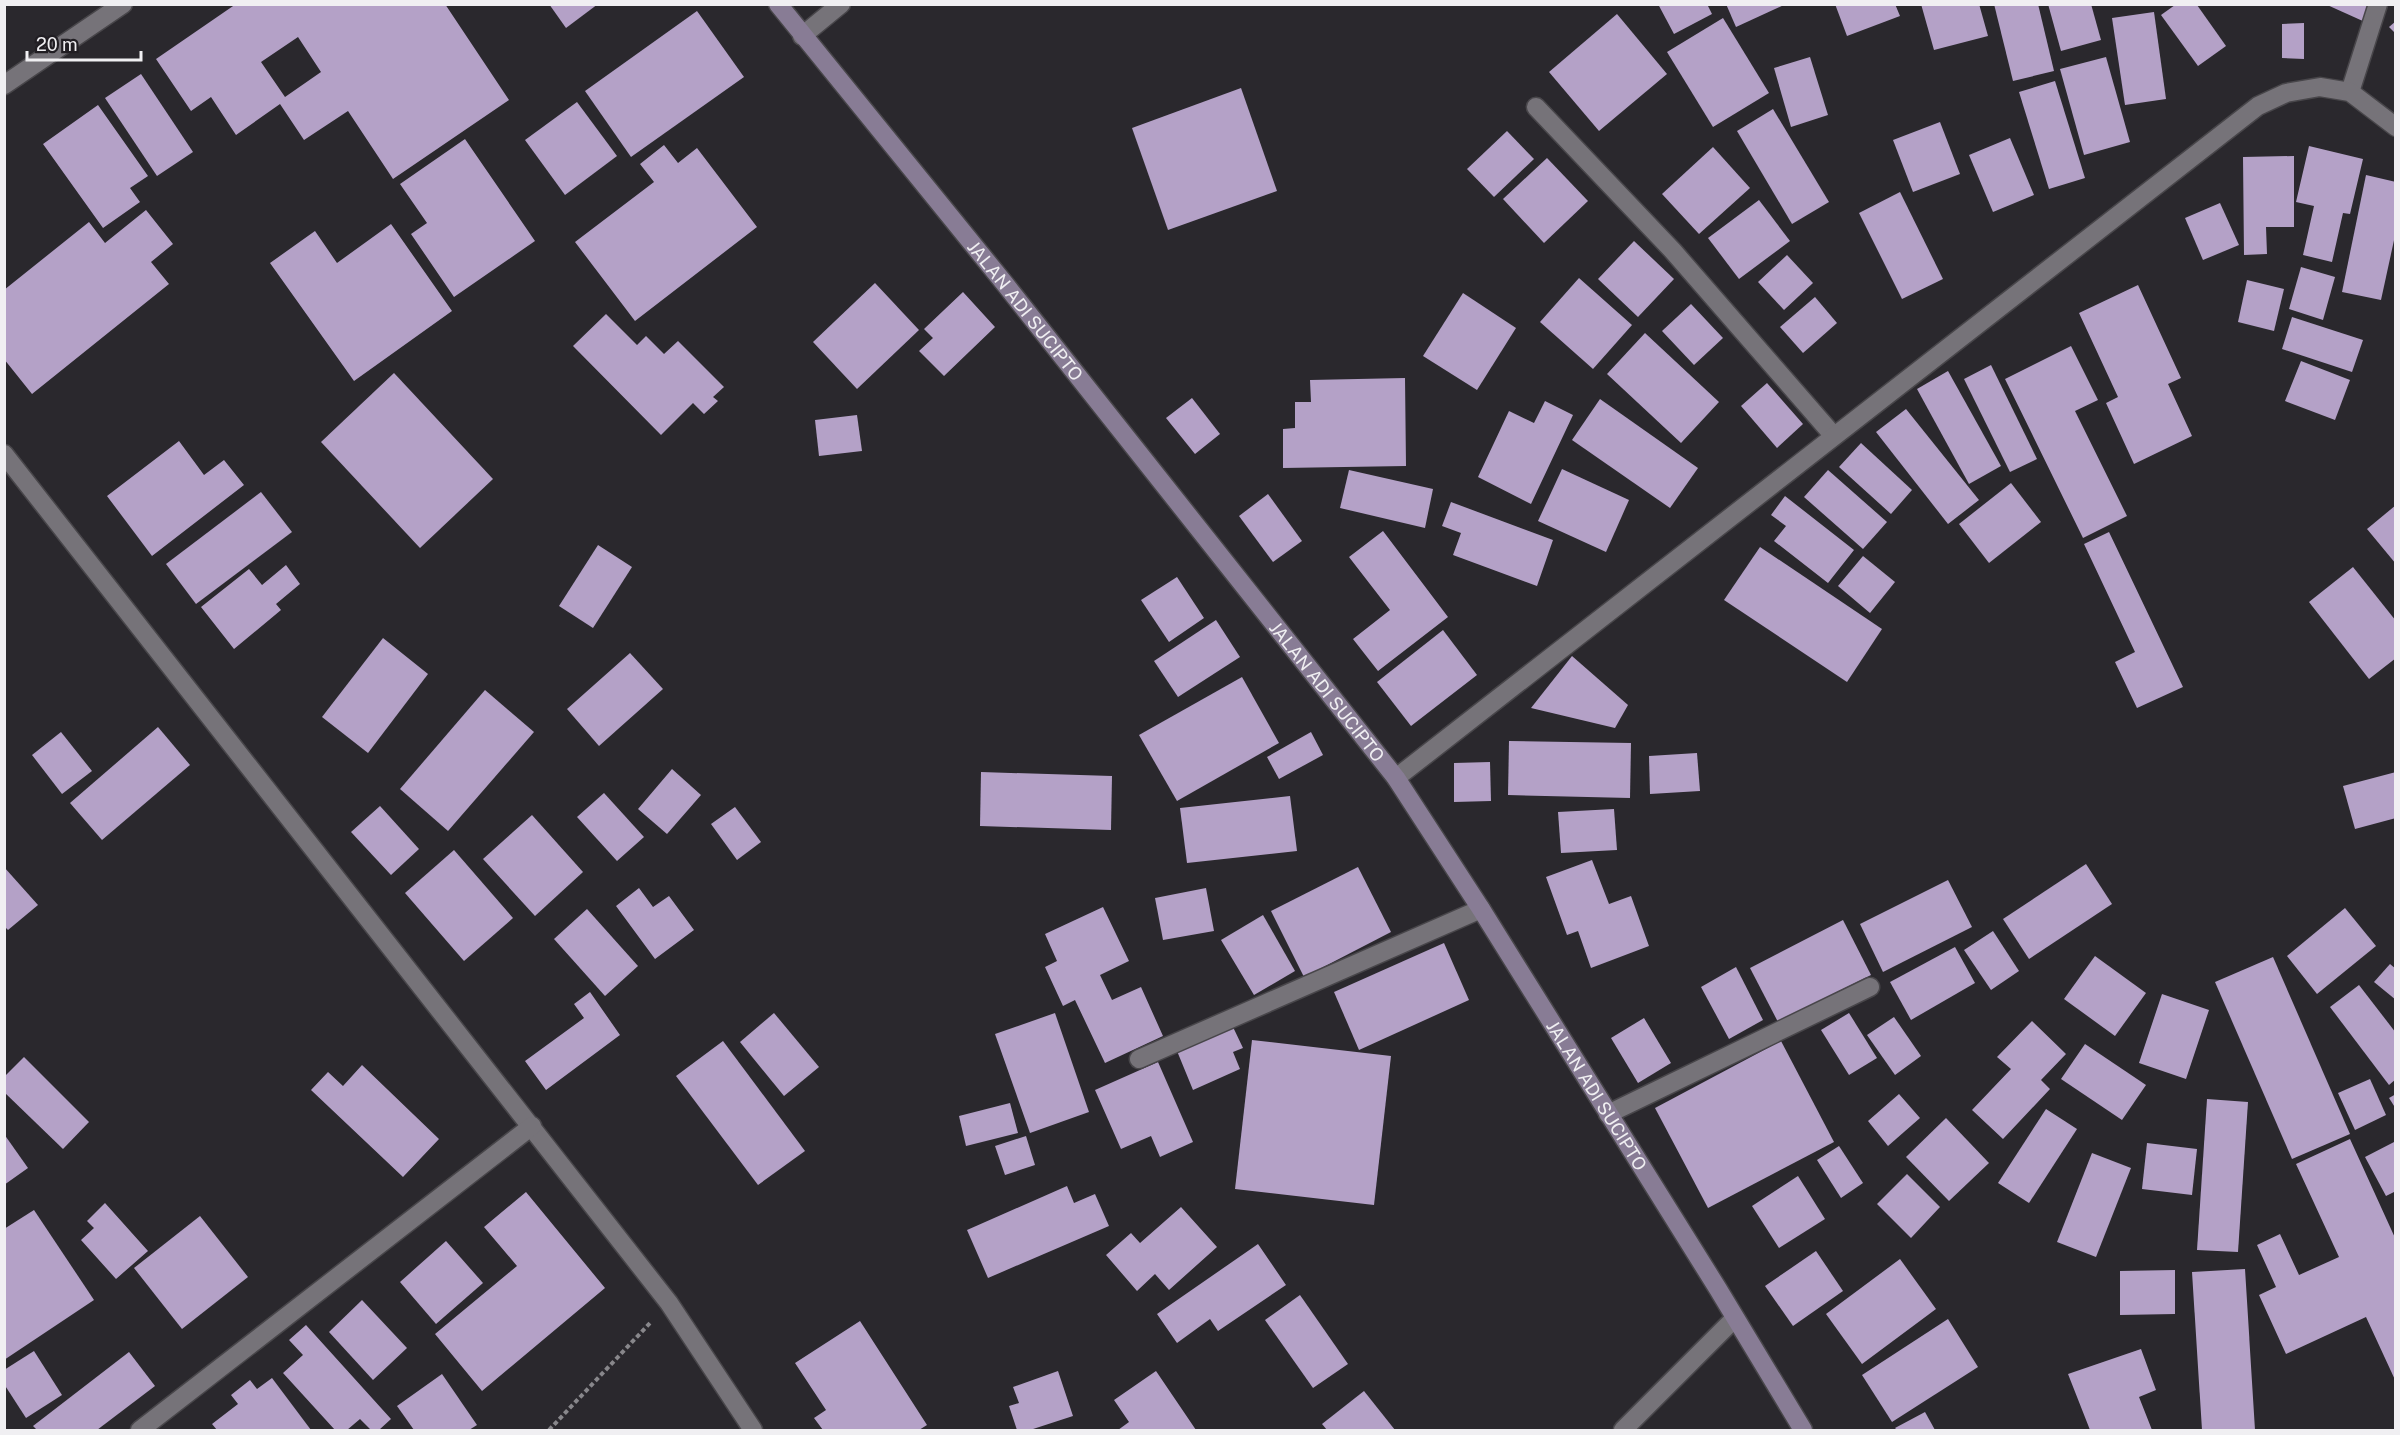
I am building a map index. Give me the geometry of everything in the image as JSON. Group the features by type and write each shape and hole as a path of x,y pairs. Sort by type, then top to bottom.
{"street":[{"path":"4,85 123,4"},
{"name":"JALAN ADI SUCIPTO","path":"778,4 1005,284 1396,778 1481,909 1803,1431"},
{"path":"802,36 841,4"},
{"path":"2350,93 2378,4"},
{"path":"1396,778 1833,435 2258,106 2286,93 2320,87 2350,93 2396,127"},
{"path":"1536,107 1673,251 1833,435"},
{"path":"4,454 669,1303 753,1431"},
{"path":"1139,1059 1481,909"},
{"path":"1608,1114 1870,987"},
{"path":"140,1431 532,1126"},
{"path":"1623,1431 1735,1318"}],"path":[{"path":"549,1431 669,1303"}],"building":[{"path":"236,4 445,4 509,100 393,179 348,111 304,140 280,104 236,135 211,97 191,111 156,59","holes":["298,37 321,72 285,97 261,62"]},
{"path":"549,4 598,4 566,28"},
{"path":"1658,4 1707,4 1712,14 1674,34"},
{"path":"1726,4 1786,4 1736,27"},
{"path":"1835,4 1895,4 1900,16 1847,36"},
{"path":"1921,4 1979,4 1988,36 1934,50"},
{"path":"1994,4 2038,4 2054,71 2013,81"},
{"path":"2048,4 2091,4 2101,40 2061,51"},
{"path":"2325,4 2372,4 2365,22"},
{"path":"2175,5 2197,5 2226,46 2198,66 2161,15"},
{"path":"697,11 744,77 631,157 585,91"},
{"path":"2154,12 2166,99 2125,105 2112,18"},
{"path":"1617,14 1667,74 1599,131 1549,72"},
{"path":"1723,18 1769,93 1713,127 1667,52"},
{"path":"2396,21 2396,34 2389,27"},
{"path":"2304,23 2304,59 2282,58 2282,24"},
{"path":"1810,57 1828,115 1791,127 1774,68"},
{"path":"2106,57 2130,142 2084,155 2060,69"},
{"path":"141,74 193,152 157,176 105,98"},
{"path":"2055,81 2085,178 2049,189 2019,92"},
{"path":"1241,88 1277,191 1168,230 1132,128"},
{"path":"577,102 617,156 565,195 525,140"},
{"path":"98,105 148,176 130,188 140,202 103,228 43,144"},
{"path":"1773,109 1829,202 1792,224 1737,131"},
{"path":"1940,122 1960,174 1913,192 1893,140"},
{"path":"1507,131 1534,159 1494,197 1467,169"},
{"path":"2010,138 2034,195 1993,212 1969,155"},
{"path":"465,139 535,241 454,297 411,234 427,223 400,184"},
{"path":"664,145 678,163 697,148 757,227 635,321 575,242 654,182 640,164"},
{"path":"2309,146 2363,159 2350,214 2343,213 2332,262 2303,255 2314,206 2296,202"},
{"path":"1713,147 1750,188 1699,234 1662,194"},
{"path":"2294,156 2294,227 2266,227 2267,254 2244,255 2243,157"},
{"path":"1547,158 1588,201 1544,243 1503,199"},
{"path":"2366,175 2396,182 2396,231 2381,300 2342,292"},
{"path":"1900,192 1943,279 1902,299 1859,213"},
{"path":"1759,200 1790,241 1739,279 1708,238"},
{"path":"2220,203 2239,245 2203,260 2185,218"},
{"path":"146,210 173,244 151,262 169,284 32,394 4,359 4,290 89,222 105,243"},
{"path":"391,224 452,311 354,381 270,263 315,231 337,263"},
{"path":"1634,241 1674,279 1638,317 1598,279"},
{"path":"1787,255 1813,283 1784,310 1758,282"},
{"path":"2301,267 2335,277 2323,320 2289,309"},
{"path":"1579,278 1632,325 1593,369 1540,322"},
{"path":"2247,280 2284,289 2274,331 2238,322"},
{"path":"875,283 919,330 857,389 813,342"},
{"path":"2138,285 2181,378 2168,384 2192,436 2134,464 2106,403 2118,397 2079,313"},
{"path":"963,292 995,327 944,376 919,351 933,338 924,329"},
{"path":"1463,293 1516,328 1477,390 1423,356"},
{"path":"1815,297 1837,323 1803,353 1780,327"},
{"path":"1691,304 1723,338 1694,365 1662,331"},
{"path":"606,314 637,345 646,336 664,354 678,341 724,387 713,397 718,401 704,414 693,403 661,435 573,346"},
{"path":"2292,317 2363,340 2352,372 2282,349"},
{"path":"1645,333 1719,402 1681,443 1607,374"},
{"path":"2071,346 2098,400 2075,411 2127,516 2083,538 2005,379"},
{"path":"2301,361 2350,380 2335,420 2285,401"},
{"path":"1991,365 2037,459 2010,472 1964,379"},
{"path":"1948,371 2001,466 1969,484 1917,389"},
{"path":"394,373 493,479 420,548 321,442"},
{"path":"1405,378 1406,466 1283,468 1283,429 1295,428 1295,402 1311,402 1310,380"},
{"path":"1767,383 1803,424 1777,448 1741,406"},
{"path":"1192,398 1220,434 1195,454 1166,418"},
{"path":"1600,399 1698,468 1670,508 1572,440"},
{"path":"1545,401 1573,415 1531,504 1478,477 1509,411 1534,423"},
{"path":"1906,409 1979,500 1948,524 1876,432"},
{"path":"857,415 862,451 819,456 815,420"},
{"path":"179,441 204,475 224,460 244,485 152,556 107,496"},
{"path":"1861,443 1912,490 1891,514 1839,467"},
{"path":"1562,469 1629,500 1606,552 1538,521"},
{"path":"1349,470 1433,489 1425,528 1340,508"},
{"path":"1828,470 1887,522 1863,549 1804,497"},
{"path":"2011,483 2041,522 1989,563 1959,524"},
{"path":"261,492 292,532 196,604 166,564"},
{"path":"1268,494 1302,541 1273,562 1239,516"},
{"path":"1785,496 1854,550 1828,583 1774,541 1786,526 1771,515"},
{"path":"1451,502 1553,540 1537,586 1453,555 1461,533 1442,526"},
{"path":"2396,505 2396,564 2367,529"},
{"path":"1383,531 1448,617 1378,671 1353,639 1390,610 1349,557"},
{"path":"2109,532 2183,687 2137,708 2115,662 2135,652 2084,544"},
{"path":"598,545 632,567 593,628 559,606"},
{"path":"1760,547 1882,629 1847,682 1724,600"},
{"path":"1863,556 1895,582 1870,613 1838,586"},
{"path":"286,565 300,584 276,604 281,610 234,649 201,607 249,569 262,585"},
{"path":"2353,567 2396,621 2396,658 2369,679 2309,602"},
{"path":"1177,577 1204,618 1169,642 1141,600"},
{"path":"1216,620 1240,657 1178,697 1154,661"},
{"path":"1443,630 1477,675 1411,726 1377,682"},
{"path":"383,638 428,674 368,753 322,717"},
{"path":"630,653 663,689 599,746 567,709"},
{"path":"1572,656 1628,705 1615,728 1531,708"},
{"path":"1242,677 1279,743 1177,801 1139,735"},
{"path":"485,690 534,732 448,831 400,789"},
{"path":"158,727 190,765 102,840 70,803"},
{"path":"61,732 92,771 62,794 32,755"},
{"path":"1311,732 1323,755 1279,779 1267,757"},
{"path":"1509,741 1631,743 1630,798 1508,795"},
{"path":"1697,753 1700,791 1650,794 1649,756"},
{"path":"1490,762 1491,801 1454,802 1454,763"},
{"path":"672,769 701,795 667,834 638,809"},
{"path":"981,772 1112,776 1111,830 980,826"},
{"path":"2396,772 2396,818 2355,829 2343,786"},
{"path":"604,793 644,837 617,861 577,817"},
{"path":"1290,796 1297,851 1187,863 1180,808"},
{"path":"380,806 419,849 391,875 351,832"},
{"path":"735,807 761,842 737,860 711,824"},
{"path":"1614,809 1617,850 1561,853 1558,812"},
{"path":"532,815 583,872 535,916 483,859"},
{"path":"454,850 513,918 464,961 405,893"},
{"path":"1592,860 1609,904 1631,896 1649,946 1591,968 1578,931 1567,935 1546,877"},
{"path":"2086,864 2112,904 2029,959 2003,919"},
{"path":"4,867 38,905 8,930 4,926"},
{"path":"1358,867 1391,932 1304,977 1271,911"},
{"path":"1948,880 1972,927 1883,972 1860,924"},
{"path":"639,888 653,907 669,896 694,930 655,959 616,906"},
{"path":"1206,888 1214,931 1163,940 1155,898"},
{"path":"1103,907 1129,961 1100,975 1112,1000 1141,987 1163,1036 1105,1063 1075,1000 1063,1006 1045,967 1057,961 1045,934"},
{"path":"2345,908 2376,946 2317,994 2287,956"},
{"path":"587,909 638,966 605,996 554,939"},
{"path":"1263,915 1295,971 1254,995 1221,940"},
{"path":"1843,920 1871,975 1778,1022 1750,968"},
{"path":"1993,931 2019,971 1991,990 1964,950"},
{"path":"1444,943 1469,1000 1359,1050 1334,992"},
{"path":"1955,947 1975,983 1911,1020 1890,982"},
{"path":"2095,956 2146,993 2115,1036 2064,999"},
{"path":"2273,957 2350,1134 2292,1159 2215,982"},
{"path":"2390,964 2396,969 2396,1000 2374,982"},
{"path":"1736,967 1763,1020 1729,1039 1701,987"},
{"path":"2359,985 2396,1033 2396,1079 2389,1085 2330,1007"},
{"path":"590,992 620,1035 546,1090 525,1061 584,1018 574,1004"},
{"path":"2162,994 2209,1010 2186,1079 2139,1063"},
{"path":"774,1013 819,1067 784,1096 740,1042"},
{"path":"1055,1013 1089,1112 1030,1133 995,1034"},
{"path":"1849,1013 1877,1058 1849,1075 1821,1030"},
{"path":"1894,1017 1921,1056 1895,1075 1867,1035"},
{"path":"1644,1018 1671,1063 1638,1083 1611,1038"},
{"path":"2032,1021 2066,1054 2041,1080 2050,1089 2003,1139 1972,1110 2011,1069 1997,1057"},
{"path":"1233,1027 1243,1048 1233,1052 1240,1069 1193,1090 1177,1051"},
{"path":"1252,1040 1391,1056 1374,1205 1235,1189"},
{"path":"723,1041 805,1151 758,1185 676,1076"},
{"path":"1781,1041 1834,1142 1708,1208 1655,1108"},
{"path":"2085,1044 2146,1085 2122,1120 2061,1079"},
{"path":"24,1057 89,1122 63,1149 4,1092 4,1077"},
{"path":"1158,1062 1193,1142 1160,1157 1151,1136 1121,1149 1095,1090"},
{"path":"362,1065 439,1139 403,1177 311,1090 328,1072 343,1086"},
{"path":"2370,1079 2386,1115 2355,1130 2338,1093"},
{"path":"1899,1094 1920,1118 1888,1146 1868,1121"},
{"path":"2396,1094 2396,1109 2389,1098"},
{"path":"2207,1099 2248,1102 2238,1252 2197,1250"},
{"path":"1010,1103 1018,1133 966,1146 959,1116"},
{"path":"2046,1109 2077,1129 2029,1203 1998,1183"},
{"path":"1946,1118 1989,1163 1949,1201 1906,1157"},
{"path":"4,1134 28,1168 4,1185"},
{"path":"1026,1136 1035,1165 1005,1175 995,1146"},
{"path":"2350,1139 2396,1240 2396,1382 2366,1317 2286,1354 2259,1295 2276,1287 2257,1245 2280,1234 2299,1275 2339,1257 2296,1164"},
{"path":"2396,1141 2396,1191 2386,1196 2365,1157"},
{"path":"2147,1143 2197,1149 2192,1195 2142,1189"},
{"path":"1839,1146 1863,1183 1841,1198 1817,1160"},
{"path":"2092,1153 2131,1168 2096,1257 2057,1242"},
{"path":"1907,1174 1940,1207 1911,1238 1877,1204"},
{"path":"1798,1176 1825,1219 1779,1248 1752,1206"},
{"path":"1067,1186 1074,1203 1095,1194 1109,1226 988,1278 967,1230"},
{"path":"526,1192 605,1288 482,1391 435,1334 517,1266 484,1227"},
{"path":"105,1203 148,1251 116,1279 81,1240 94,1228 87,1221"},
{"path":"1181,1207 1217,1247 1169,1290 1155,1274 1137,1291 1106,1255 1131,1233 1140,1243"},
{"path":"34,1210 94,1300 4,1360 4,1229"},
{"path":"200,1216 248,1277 182,1329 134,1268"},
{"path":"446,1241 483,1283 436,1324 400,1282"},
{"path":"1258,1244 1286,1285 1218,1331 1210,1319 1177,1343 1157,1314"},
{"path":"1816,1251 1843,1291 1793,1326 1765,1286"},
{"path":"1900,1259 1936,1309 1862,1364 1826,1314"},
{"path":"2245,1269 2255,1430 2202,1430 2192,1272"},
{"path":"2175,1270 2175,1314 2120,1315 2120,1271"},
{"path":"1300,1295 1348,1364 1313,1388 1265,1320"},
{"path":"362,1300 407,1348 373,1380 329,1332"},
{"path":"1948,1319 1978,1367 1892,1422 1862,1375"},
{"path":"860,1321 927,1425 919,1430 823,1430 814,1418 826,1410 795,1363"},
{"path":"306,1325 391,1419 379,1430 371,1430 360,1419 347,1430 335,1430 283,1373 303,1355 289,1340"},
{"path":"2141,1349 2156,1390 2139,1397 2152,1430 2090,1430 2068,1374"},
{"path":"34,1351 62,1395 26,1418 4,1384 4,1370"},
{"path":"129,1352 155,1386 97,1430 37,1430 33,1426"},
{"path":"1058,1371 1073,1416 1030,1430 1017,1430 1009,1406 1019,1403 1013,1387"},
{"path":"1156,1371 1196,1430 1118,1430 1129,1422 1114,1400"},
{"path":"442,1374 477,1425 469,1430 414,1430 397,1406"},
{"path":"272,1378 311,1430 217,1430 212,1424 238,1404 231,1395 250,1380 257,1389"},
{"path":"1364,1391 1395,1430 1327,1430 1322,1424"},
{"path":"1925,1412 1935,1430 1897,1430 1895,1428"}]}
